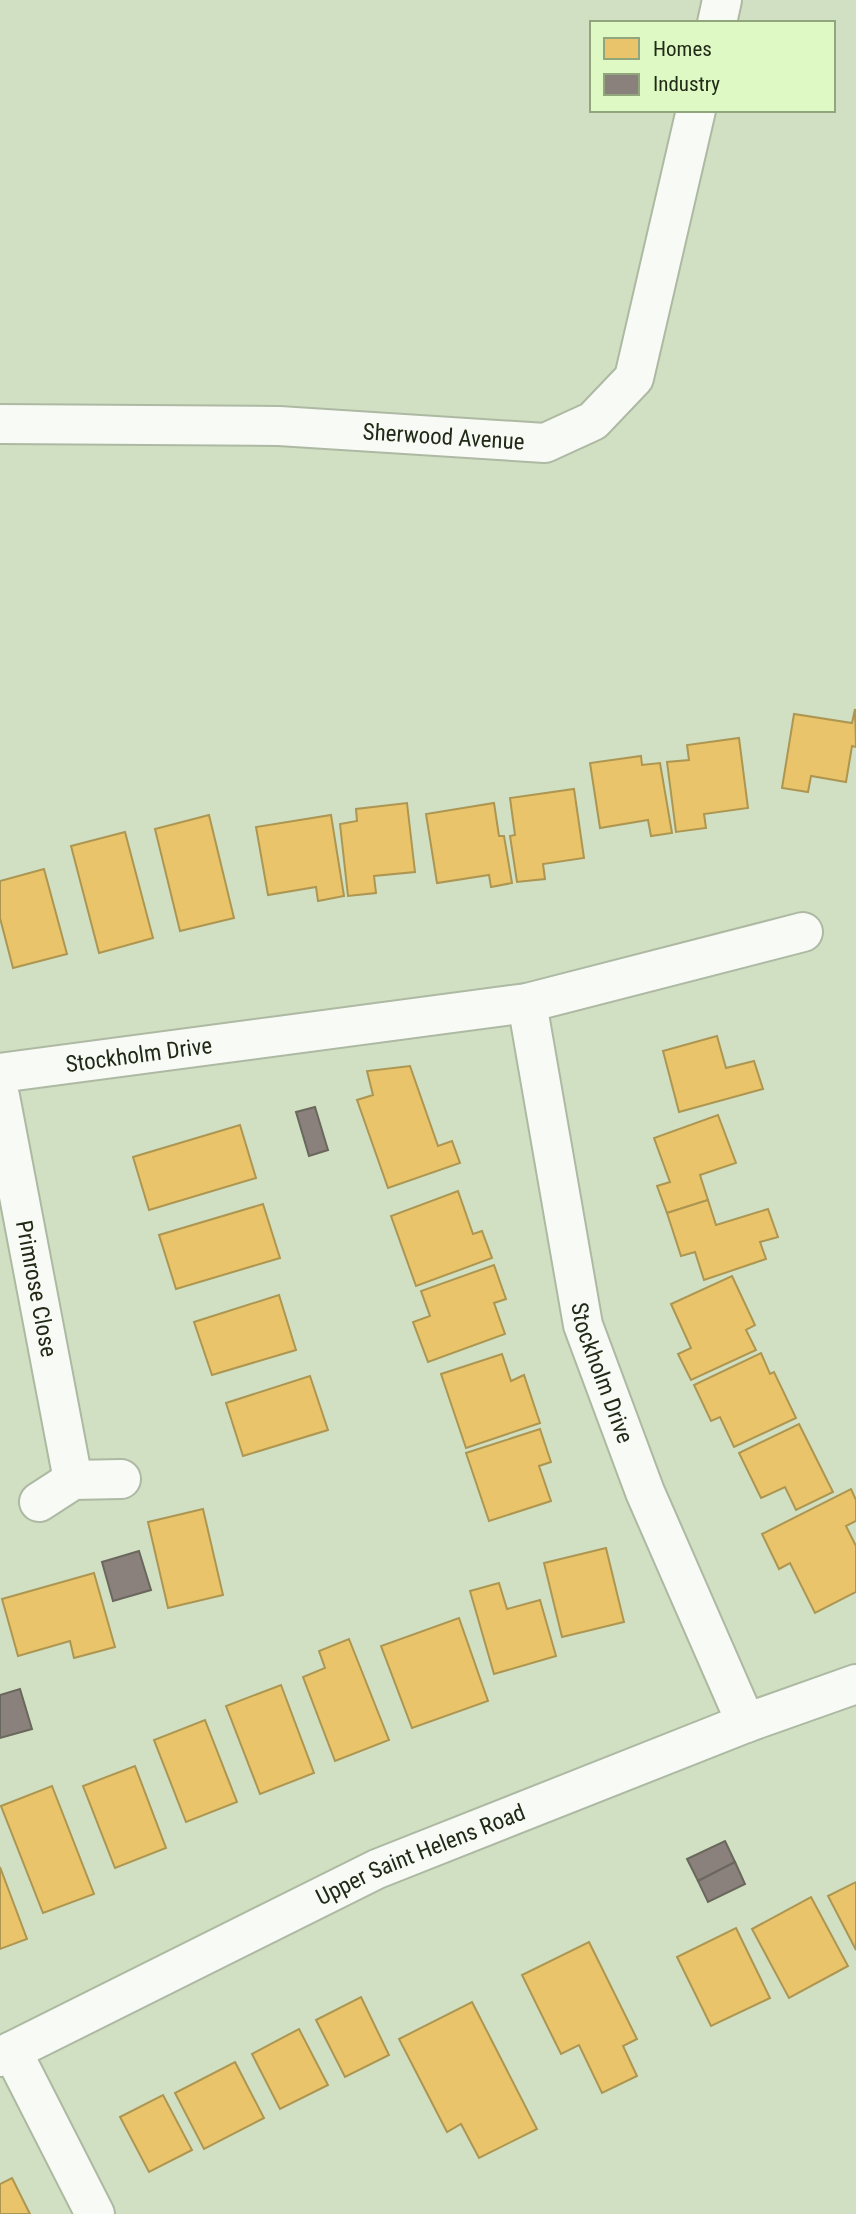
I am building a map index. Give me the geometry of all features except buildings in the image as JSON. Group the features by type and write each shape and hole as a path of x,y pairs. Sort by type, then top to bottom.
{"street":[{"path":"717,21 722,0"},
{"name":"Sherwood Avenue","path":"0,424 279,426 545,443 593,421 634,378 696,112"},
{"name":"Stockholm Drive","path":"0,1073 527,1003 803,932"},
{"name":"Stockholm Drive","path":"527,1003 583,1325 645,1492 746,1723"},
{"name":"Primrose Close","path":"0,1096 73,1480"},
{"path":"39,1502 73,1480 121,1479"},
{"name":"Upper Saint Helens Road","path":"6,2054 377,1869 746,1723 856,1684"},
{"path":"6,2054 95,2214"}]}
